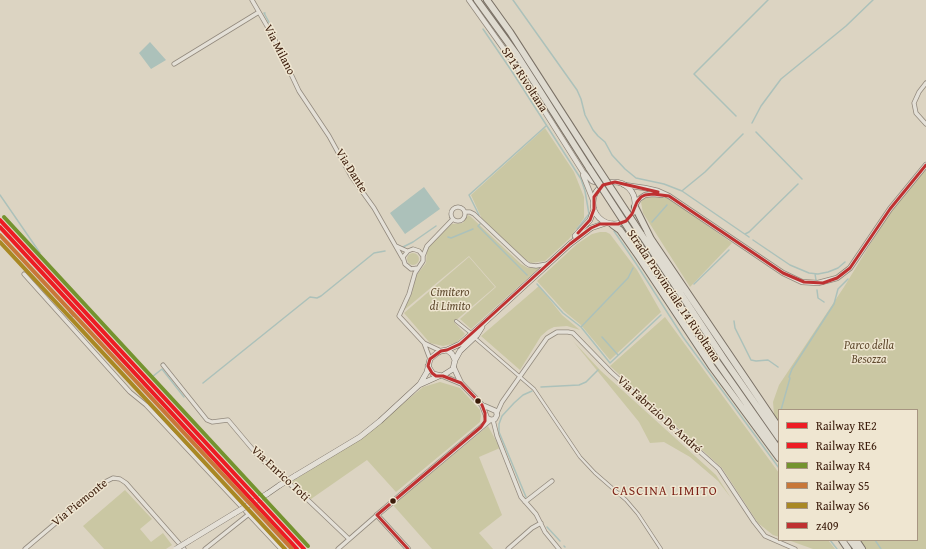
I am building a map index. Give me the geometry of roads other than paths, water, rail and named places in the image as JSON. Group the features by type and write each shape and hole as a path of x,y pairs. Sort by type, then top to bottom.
{"highway":[{"name":"Strada Provinciale 14 Rivoltana","path":"477,0 516,55 718,363 778,449"},
{"name":"Strada Provinciale 14 Rivoltana","path":"487,0 510,32 640,234 778,437"},
{"path":"635,206 651,239 778,427"},
{"path":"613,225 620,230 712,367 778,457"},
{"path":"851,541 857,549"}],"main road":[{"name":"SP14 Rivoltana","path":"605,184 615,182 624,185"},
{"path":"593,200 597,191 605,184"},
{"path":"594,209 598,217 606,223 613,225 620,224 629,219 635,206 633,193 624,185"},
{"name":"SP14 Rivoltana","path":"593,200 594,209"},
{"path":"570,244 589,221 594,209"},
{"path":"419,385 441,376 454,368 455,360 460,351 485,322 570,244 592,228 606,223"},
{"path":"176,549 368,431 419,385 427,372 430,359 441,351 448,350 460,344 473,335"},
{"path":"448,350 455,360"},
{"path":"428,366 432,373 441,376"}],"street":[{"name":"Via Milano","path":"252,0 274,38 290,75 305,101"},
{"name":"SP14 Rivoltana","path":"469,0 492,31 589,179 605,184"},
{"path":"174,64 259,12"},
{"path":"926,83 916,96 914,108 916,114 926,124"},
{"name":"Via Dante","path":"305,101 329,136 352,176 374,208 403,260"},
{"name":"SP14 Rivoltana","path":"577,162 593,200"},
{"path":"624,185 650,189 669,196 783,273 802,282 816,283 835,279 850,268 890,209 926,166"},
{"path":"635,206 639,199 645,195 653,194 669,196"},
{"path":"453,219 451,213 455,208 461,208 465,212 470,212 474,214 526,263 536,266 548,264"},
{"path":"453,219 457,221 462,220 465,212"},
{"path":"393,243 400,250 417,250 427,246 453,219"},
{"path":"427,246 422,263 413,279 409,294 399,316 424,343 441,351"},
{"path":"417,250 421,253 423,258"},
{"path":"407,251 403,260 410,268 413,279"},
{"path":"410,268 418,268"},
{"path":"24,274 130,392 145,404 281,549"},
{"path":"456,321 517,376 527,382 539,396 583,461 626,500 638,514 661,549"},
{"name":"Via Fabrizio De André","path":"502,402 548,337 560,332 574,333 608,368 719,469 764,534 772,540 795,549"},
{"path":"424,343 430,359"},
{"name":"Via Enrico Toti","path":"162,365 207,420 212,422 228,420 260,458 308,500 349,539"},
{"path":"454,368 460,383 482,405 498,437 520,494 536,514 546,534 559,549"},
{"path":"441,376 460,383"},
{"path":"338,549 484,424 491,409 502,402"},
{"path":"488,418 496,417 502,402"},
{"path":"482,405 497,413"},
{"name":"Via Piemonte","path":"25,549 105,481 115,478 126,483 184,549"},
{"path":"525,502 552,480"},
{"path":"205,549 249,514"},
{"path":"377,515 408,549"},
{"path":"508,549 533,527 541,523"}],"water":[{"path":"150,42 166,60 151,69 139,53"},
{"path":"424,187 440,209 405,234 390,213"}],"waterway":[{"path":"513,0 577,90 585,115 593,130 605,142 612,155 625,169 636,178 664,184 682,191 749,237"},
{"path":"736,116 694,74 768,0"},
{"path":"752,123 761,106 781,79 846,26 873,0"},
{"path":"265,13 271,26"},
{"path":"483,29 581,179 585,191 589,214 577,229"},
{"path":"273,30 275,34"},
{"path":"479,215 469,195 546,126"},
{"path":"756,132 802,179"},
{"path":"683,190 705,172 743,134"},
{"path":"745,234 749,232 798,184"},
{"path":"0,195 40,253"},
{"path":"652,222 667,205"},
{"path":"480,224 478,226 527,275"},
{"path":"403,247 436,226"},
{"path":"448,237 451,238 473,229"},
{"path":"614,231 683,337 778,467"},
{"path":"753,240 790,265 809,273 818,274 828,272 838,268 845,262"},
{"path":"694,284 729,250"},
{"path":"203,383 310,297 317,298 321,296 374,253 385,251"},
{"path":"581,327 628,278 633,268"},
{"path":"815,274 816,280"},
{"path":"781,409 792,369 834,304 838,289 848,279"},
{"path":"537,284 563,313 581,327 610,363 661,315"},
{"path":"817,290 818,298 824,302"},
{"path":"734,321 735,328 751,360 768,360 778,367"},
{"path":"602,337 618,355"},
{"path":"152,377 162,369 184,397"},
{"path":"541,387 579,385 586,382 598,370"},
{"path":"526,497 499,432 499,424 502,416 514,403 523,395 532,391"},
{"path":"547,527 560,541"},
{"path":"831,541 837,549"},
{"path":"876,541 881,549"}],"railway":[{"path":"0,234 10,246"},
{"path":"51,290 78,322"}],"rail line":[{"name":"R4","path":"4,217 308,546"},
{"name":"RE2","path":"0,220 304,549"},
{"name":"RE6","path":"0,227 297,549"},
{"name":"S5","path":"0,235 292,549"},
{"name":"S6","path":"0,242 285,549"}],"district":[{"name":"CASCINA LIMITO","path":"665,492"}],"park label":[{"name":"Cimitero di Limito","path":"450,300"},
{"name":"Parco della Besozza","path":"869,353"}]}
